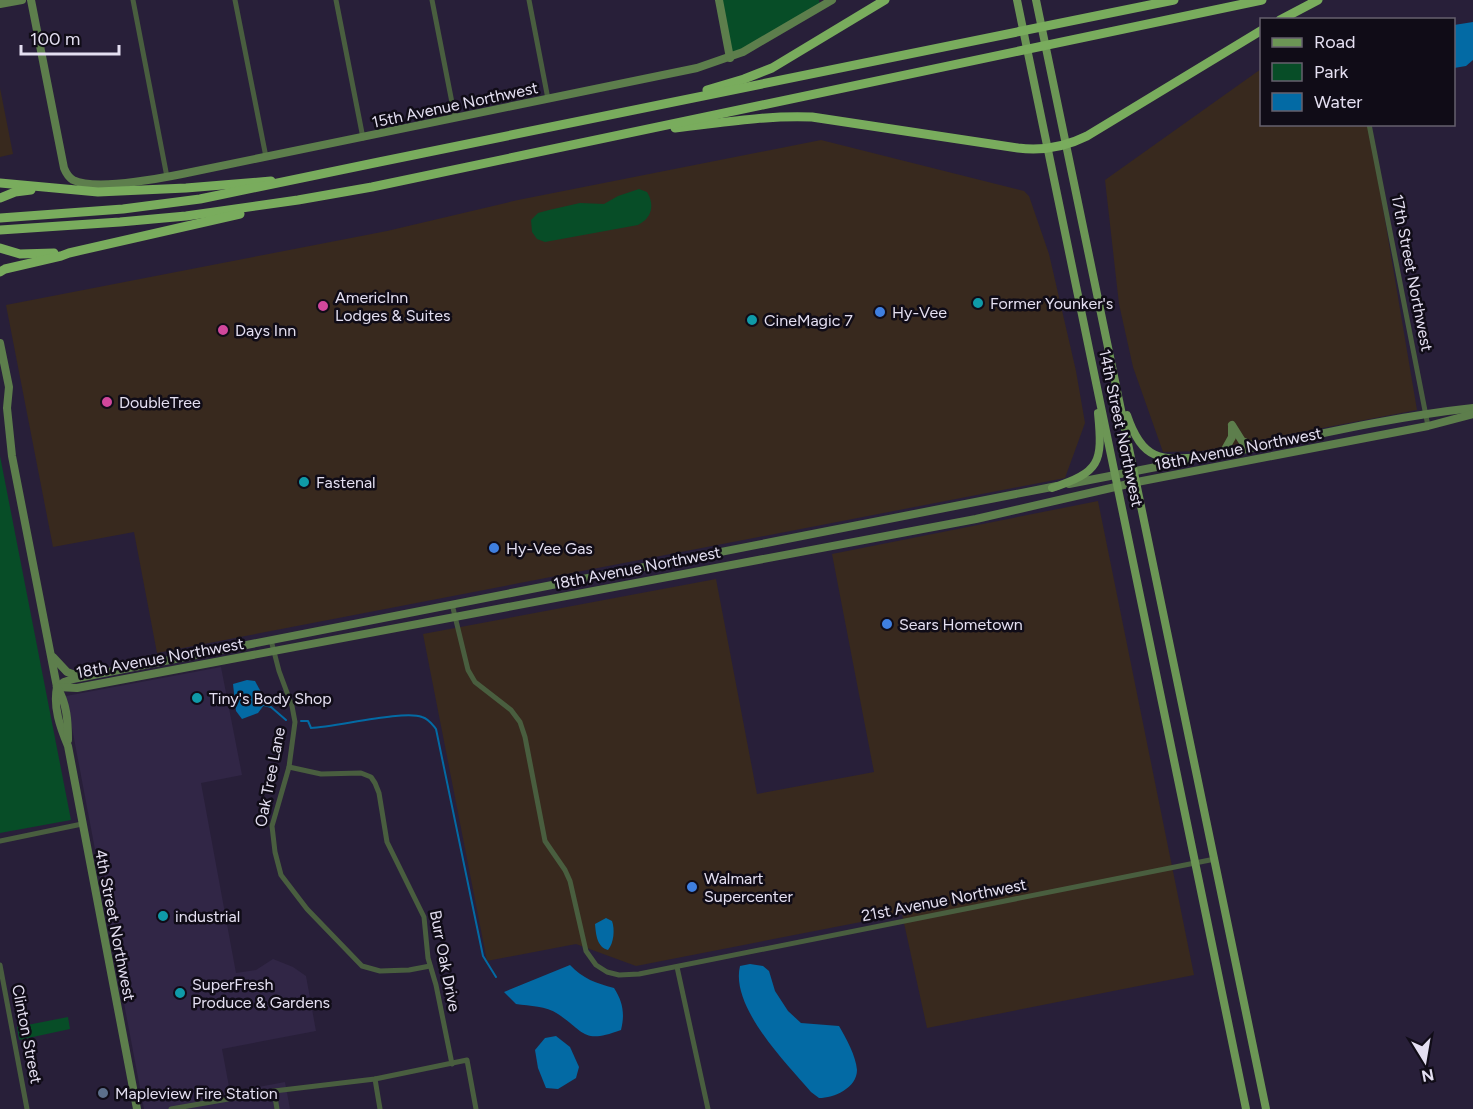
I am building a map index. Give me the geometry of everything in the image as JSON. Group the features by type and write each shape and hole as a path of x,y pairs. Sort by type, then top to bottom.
{"highway":[{"path":"588,119 713,88 760,73 788,60 885,0"},
{"path":"0,218 97,212 248,191 588,119 1174,0"},
{"path":"0,272 69,253 298,200 1262,0"},
{"path":"1284,18 1318,0"},
{"path":"593,140 781,116 825,118 1018,148 1048,148 1067,145 1104,126 1260,31"},
{"path":"0,183 60,190 111,192 312,177"},
{"path":"0,198 25,191 51,193 60,190"},
{"path":"0,230 152,220 298,200"},
{"path":"0,248 28,254 69,253"}],"main road":[{"name":"14th Street Northwest","path":"1017,0 1246,1109"},
{"name":"14th Street Northwest","path":"1037,3 1266,1109"},
{"path":"1113,367 1129,418 1137,436 1147,450 1167,459 1206,457"},
{"path":"1052,488 1088,473 1100,454 1094,371"}],"street":[{"path":"0,4 22,0"},
{"name":"15th Avenue Northwest","path":"31,0 63,163 69,177 92,184 167,177 681,72 730,58 761,43 832,0"},
{"path":"134,0 167,177"},
{"path":"235,0 266,157"},
{"path":"336,0 363,138"},
{"path":"432,0 455,118"},
{"path":"529,0 548,99"},
{"path":"719,0 730,58"},
{"name":"17th Street Northwest","path":"1369,126 1428,426"},
{"name":"4th Street Northwest","path":"0,344 9,387 7,408 12,456 57,687 67,718 68,746"},
{"name":"4th Street Northwest","path":"0,395 7,408"},
{"name":"18th Avenue Northwest","path":"57,687 64,682 83,677 1206,457 1223,453 1243,444 1254,446 1426,413 1473,408"},
{"name":"18th Avenue Northwest","path":"57,687 77,688 976,519 1118,486 1428,426 1473,414"},
{"path":"1223,453 1232,437 1232,425 1243,444 1238,460 1228,464"},
{"name":"21st Avenue Northwest","path":"452,604 463,655 472,676 485,691 511,710 520,722 525,737 545,841 570,881 584,945 589,957 603,970 619,975 639,974 1215,859"},
{"name":"Oak Tree Lane","path":"271,640 294,715 289,767 273,819 272,833 279,867 290,887 353,959 365,968 409,970 430,966"},
{"path":"50,651 56,662 67,672 83,677"},
{"path":"191,656 193,665"},
{"name":"4th Street Northwest","path":"57,687 56,704 68,746 137,1109"},
{"path":"64,703 68,695 77,688"},
{"name":"Burr Oak Drive","path":"289,767 321,774 361,773 370,777 375,783 379,793 387,842 424,917 430,966 452,1064"},
{"path":"0,841 82,824"},
{"name":"Clinton Street","path":"0,965 27,1109"},
{"path":"677,967 708,1109"},
{"path":"171,1109 274,1091 375,1079 467,1060 476,1109"},
{"path":"375,1079 380,1109"},
{"path":"274,1091 277,1109"}],"shaded area":[{"path":"1260,70 1260,126 1369,126 1417,410 1202,451 1163,452 1133,367 1119,304 1105,180"},
{"path":"0,88 13,154 0,157"},
{"path":"821,140 1024,191 1029,196 1049,254 1076,371 1085,423 1065,478 157,653 134,532 53,547 6,305 387,231 518,200"},
{"path":"1098,501 1194,975 927,1028 902,914 636,966 576,944 487,961 423,634 716,579 757,794 874,772 832,554"},
{"path":"221,667 242,775 201,783 236,973 256,970 273,959 293,967 306,976 316,1031 222,1049 230,1092 285,1082 290,1109 144,1109 66,696"}],"green space":[{"path":"719,0 819,0 820,7 730,58"},
{"path":"639,189 647,192 651,202 651,211 638,225 545,242 537,239 532,232 531,220 538,213 580,203 604,204 618,196"},
{"path":"0,456 71,820 0,833"},
{"path":"68,1017 70,1029 19,1040 17,1027"}],"water":[{"path":"1473,22 1473,60 1466,66 1455,68 1455,25"},
{"path":"247,680 255,681 264,705 258,713 242,719 236,711 233,684"},
{"path":"606,918 612,921 613,928 613,940 608,950 599,943 595,924"},
{"path":"750,964 763,966 769,971 775,991 788,1011 801,1023 839,1026 855,1059 857,1070 853,1082 844,1091 819,1098 775,1051 752,1017 739,982 740,966"},
{"path":"570,965 590,980 614,988 622,1008 621,1030 592,1036 580,1031 553,1011 516,1004 504,992"},
{"path":"556,1036 570,1047 579,1067 576,1078 558,1089 546,1088 538,1068 535,1050 545,1038"}],"waterway":[{"path":"264,705 271,707 286,720"},
{"path":"301,721 308,721 311,728 413,715 427,719 436,729 483,956 496,977"}],"place":[{"name":"Former Younker's","path":"978,303"},
{"name":"AmericInn Lodges & Suites","path":"323,306"},
{"name":"Hy-Vee","path":"880,312"},
{"name":"CineMagic 7","path":"752,320"},
{"name":"Days Inn","path":"223,330"},
{"name":"DoubleTree","path":"107,402"},
{"name":"Fastenal","path":"304,482"},
{"name":"Hy-Vee Gas","path":"494,548"},
{"name":"Sears Hometown","path":"887,624"},
{"name":"Tiny's Body Shop","path":"197,698"},
{"name":"Walmart Supercenter","path":"692,887"},
{"name":"industrial","path":"163,916"},
{"name":"SuperFresh Produce & Gardens","path":"180,993"},
{"name":"Mapleview Fire Station","path":"103,1093"}]}
